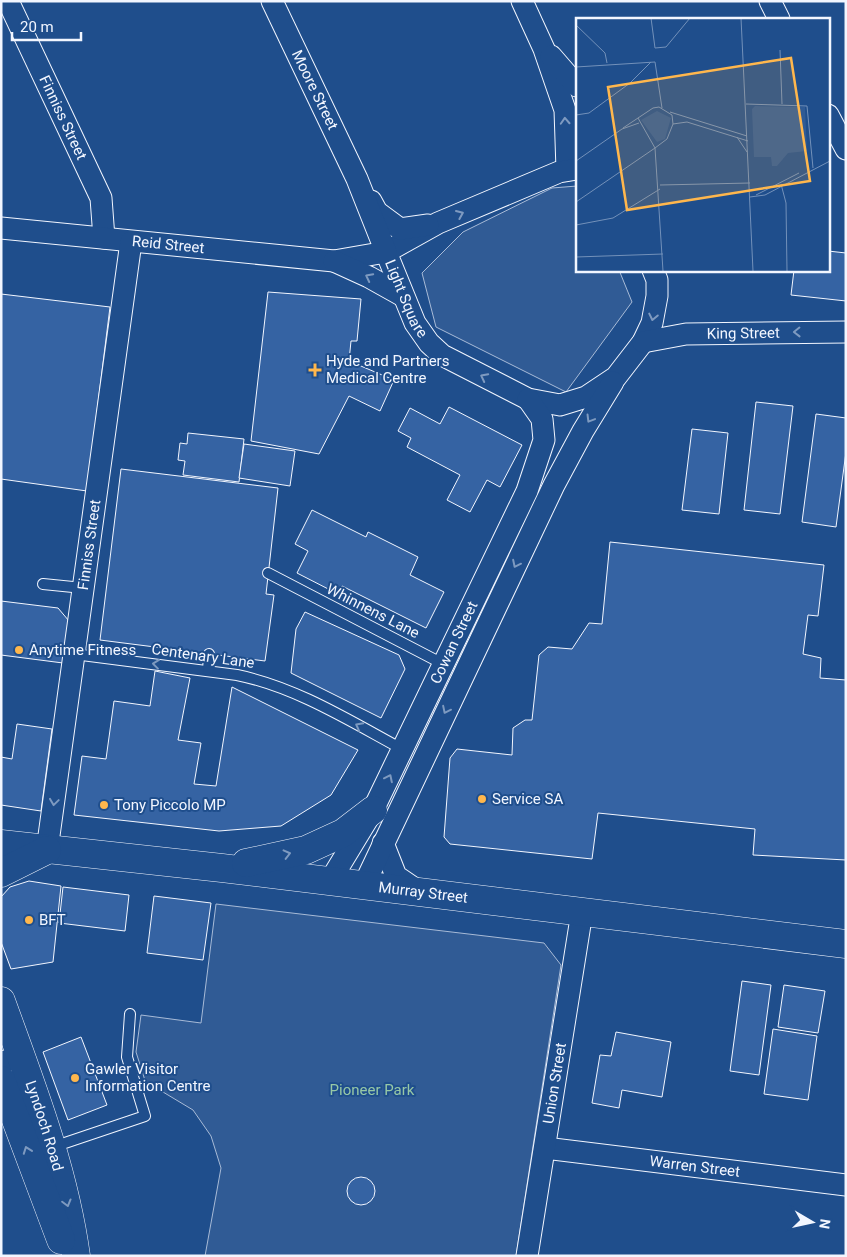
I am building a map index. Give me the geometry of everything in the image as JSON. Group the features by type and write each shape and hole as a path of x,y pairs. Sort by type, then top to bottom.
{"main road":[{"path":"222,868 306,850 344,833 373,810"},
{"name":"Murray Street","path":"1,844 222,868 846,944"},
{"path":"1,873 47,850"},
{"name":"Lyndoch Road","path":"1,1001 11,1059 52,1147 70,1218 76,1256"},
{"name":"Lyndoch Road","path":"1,1080 67,1256"}],"street":[{"name":"Finniss Street","path":"8,1 101,198 104,238"},
{"name":"Moore Street","path":"272,1 358,179 386,252"},
{"path":"522,1 544,49 565,110 572,169"},
{"path":"770,1 778,18"},
{"path":"544,49 576,85"},
{"path":"830,119 846,150"},
{"name":"Light Square","path":"572,169 438,223 386,252 415,323 429,343 442,355 528,399 560,405 572,402 586,397 616,377 643,342 652,324 657,296 657,280 653,271"},
{"name":"Moore Street","path":"358,179 378,212 400,229 438,223"},
{"name":"Reid Street","path":"1,228 334,261 386,252"},
{"name":"Finniss Street","path":"47,850 131,242"},
{"name":"Reid Street","path":"334,261 369,277 403,296"},
{"name":"King Street","path":"643,342 686,334 846,332"},
{"name":"Cowan Street","path":"364,885 554,485 583,431 616,377"},
{"name":"Cowan Street","path":"330,881 373,810 527,491 544,440 542,419 528,399"},
{"path":"383,843 396,876 419,892"},
{"name":"Union Street","path":"527,1256 582,912"},
{"name":"Warren Street","path":"545,1148 846,1185"}],"lane":[{"name":"Whinnens Lane","path":"268,573 464,674"},
{"path":"43,584 83,588"},
{"name":"Centenary Lane","path":"74,654 237,674 273,684 338,715 402,749"},
{"path":"208,671 209,654"},
{"path":"52,1147 145,1116 127,1057 130,1014"}],"green space":[{"path":"576,186 576,271 619,271 632,302 566,392 436,327 422,273 463,232 552,188"},
{"name":"Pioneer Park","path":"216,904 544,943 561,965 516,1256 205,1256 221,1168 211,1136 193,1110 163,1092 148,1090 136,1052 141,1015 201,1023"}],"building":[{"path":"830,251 846,253 846,301 791,295 794,271 830,271"},
{"name":"Hyde and Partners Medical Centre","path":"268,292 361,299 357,341 351,341 349,361 394,380 380,411 349,396 319,454 251,441"},
{"path":"1,294 110,307 87,491 1,479"},
{"path":"756,402 793,406 780,514 744,510"},
{"path":"449,407 522,445 500,487 487,480 470,512 447,500 460,475 407,447 411,438 398,431 410,408 440,424"},
{"path":"816,414 846,418 846,452 836,527 802,522"},
{"path":"692,429 728,433 719,514 682,510"},
{"path":"188,433 244,439 239,482 183,475 185,461 178,460 180,443 187,444"},
{"path":"244,444 295,451 290,486 239,478"},
{"path":"121,469 278,488 266,594 274,595 265,661 100,640"},
{"path":"312,510 366,537 368,532 418,557 410,575 444,592 426,628 342,586 338,594 297,573 308,551 295,544"},
{"path":"610,542 824,565 818,616 808,615 803,654 821,658 820,678 846,680 846,860 753,855 755,829 598,813 592,859 450,844 444,837 450,758 457,749 512,755 513,728 525,720 532,720 539,655 548,647 572,649 589,623 602,624"},
{"path":"1,601 58,608 69,621 63,663 1,655"},
{"path":"305,612 399,655 405,669 381,718 291,673 296,629"},
{"path":"155,671 190,678 178,740 201,743 194,784 216,786 232,687 358,750 331,795 281,826 219,831 74,815 82,756 106,759 114,701 150,706"},
{"path":"17,724 52,729 41,811 1,805 1,757 12,759"},
{"name":"BFT","path":"29,881 61,886 53,962 11,969 1,942 1,897 10,887"},
{"path":"63,887 129,895 125,931 59,923"},
{"path":"154,896 211,903 203,960 147,953"},
{"path":"742,981 771,985 759,1075 730,1071"},
{"path":"784,985 825,991 818,1033 778,1027"},
{"path":"773,1029 817,1036 808,1100 764,1094"},
{"path":"616,1032 671,1042 662,1097 622,1090 619,1108 592,1103 600,1055 611,1056"},
{"name":"Gawler Visitor Information Centre","path":"81,1037 107,1105 68,1120 43,1052"},
{"path":"361,1177 371,1181 375,1191 371,1201 361,1205 351,1201 347,1191 351,1181"}],"place":[{"name":"Hyde and Partners Medical Centre","path":"315,370"},
{"name":"Anytime Fitness","path":"19,650"},
{"name":"Service SA","path":"482,799"},
{"name":"Tony Piccolo MP","path":"104,805"},
{"name":"BFT","path":"29,920"},
{"name":"Gawler Visitor Information Centre","path":"75,1078"}]}
